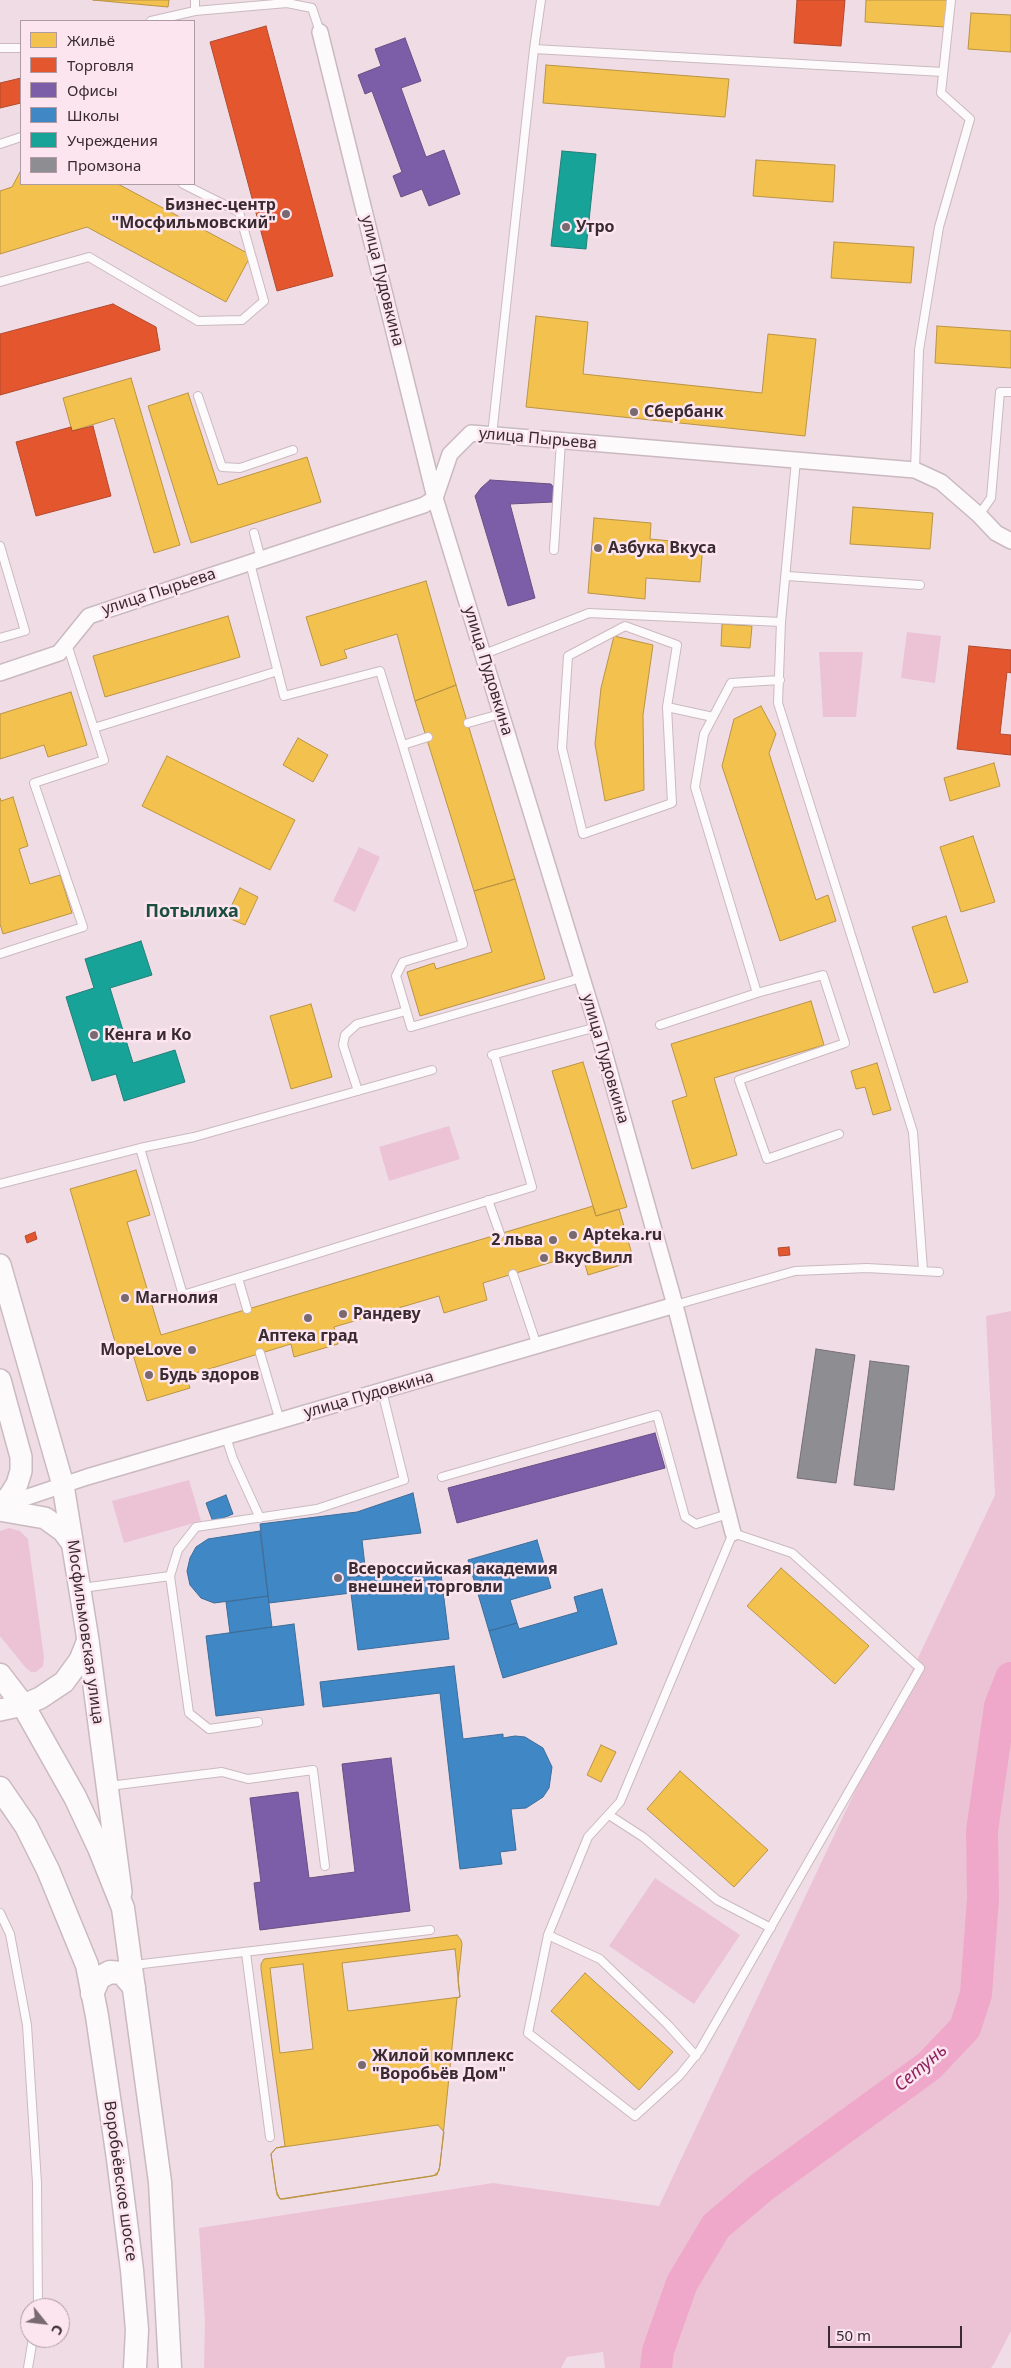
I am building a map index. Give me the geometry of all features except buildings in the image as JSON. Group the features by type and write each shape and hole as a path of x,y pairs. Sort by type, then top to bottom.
{"main road":[{"name":"Мосфильмовская улица","path":"0,1265 63,1485 88,1640 134,1986"},
{"path":"0,1380 21,1457 21,1471 17,1484 9,1497 0,1506"},
{"path":"0,1506 45,1518 63,1531 72,1543"},
{"path":"0,1710 23,1705 40,1698 64,1682 80,1660 88,1640"},
{"path":"0,1675 23,1705 75,1797 99,1848 123,1908"},
{"name":"Воробьёвское шоссе","path":"0,1788 26,1826 44,1861 86,1965 118,2159 132,2270 136,2330 135,2368"},
{"path":"92,1994 99,1978 110,1972 122,1973 134,1986"},
{"name":"Воробьёвское шоссе","path":"134,1986 160,2182 169,2312 170,2368"}],"street":[{"name":"улица Пудовкина","path":"320,32 435,498 582,978 675,1305 733,1533"},
{"name":"улица Пырьева","path":"0,673 59,653 89,616 424,505 435,498 450,454 471,433 915,470 941,482 979,515 996,533 1011,540"},
{"name":"улица Пудовкина","path":"0,1506 63,1485 675,1305"}],"lane":[{"path":"195,0 195,11"},
{"path":"492,435 541,0"},
{"path":"915,470 919,350 939,227 970,119 941,92 951,0"},
{"path":"155,20 195,11 287,3 312,8 320,32"},
{"path":"0,48 20,48"},
{"path":"534,49 943,72"},
{"path":"0,144 20,137"},
{"path":"0,282 89,257 198,321 242,320 264,301 239,212 185,185"},
{"path":"979,515 991,498 1000,392 1011,392"},
{"path":"198,396 222,468 240,468 293,450"},
{"path":"554,550 561,440"},
{"path":"796,460 782,622 778,704 913,1132 923,1270"},
{"path":"254,533 255,561 284,696 380,671 463,944 404,962 396,976 411,1027 582,978"},
{"path":"0,546 25,631 0,638"},
{"path":"787,576 920,585"},
{"path":"482,655 588,612 782,622"},
{"path":"625,626 677,645 667,707 672,802 583,834 562,748 568,656 625,626"},
{"path":"0,954 83,927 34,783 104,760 67,644"},
{"path":"94,728 278,671"},
{"path":"758,993 696,787 704,734 731,683 780,680"},
{"path":"667,707 713,717"},
{"path":"468,723 500,714"},
{"path":"403,745 428,737"},
{"path":"660,1025 758,993 823,975 845,1043 739,1080 767,1159 839,1134"},
{"path":"358,1091 344,1045 345,1035 357,1024 406,1010"},
{"path":"140,1148 183,1295 532,1187 493,1054 596,1027"},
{"path":"0,1184 140,1148 194,1137 432,1070"},
{"path":"488,1200 500,1234"},
{"path":"675,1305 795,1271 867,1268 939,1272"},
{"path":"513,1274 537,1346"},
{"path":"238,1278 247,1309"},
{"path":"260,1353 280,1421"},
{"path":"258,1722 208,1729 189,1712 170,1576 178,1550 196,1527 317,1509 404,1480 382,1391"},
{"path":"442,1477 657,1415 685,1517 696,1524 728,1514"},
{"path":"226,1437 233,1459 260,1518"},
{"path":"733,1533 792,1553 920,1668 696,2056 680,2075 635,2116 528,2033 548,1935 588,1837 609,1815 620,1802 733,1533"},
{"path":"80,1588 170,1576"},
{"path":"107,1786 222,1772 248,1779 313,1770 325,1866"},
{"path":"609,1815 643,1837 718,1900 771,1928"},
{"path":"0,1913 10,1934 27,2025 37,2183 38,2298"},
{"path":"134,1986 246,1952 430,1930"},
{"path":"548,1935 600,1959 668,2025 696,2056"},
{"path":"246,1952 270,2137"},
{"path":"28,2368 31,2348"}],"shaded area":[{"path":"907,632 941,636 935,683 901,678"},
{"path":"819,652 863,652 856,717 823,717"},
{"path":"359,847 380,857 355,912 333,901"},
{"path":"449,1126 460,1159 389,1181 379,1147"},
{"path":"1011,1311 1011,2331 991,2368 605,2368 603,2352 567,2357 561,2368 204,2368 205,2321 199,2228 493,2183 659,2206 995,1495 986,1316"},
{"path":"189,1480 201,1521 124,1543 112,1501"},
{"path":"9,1528 20,1531 28,1539 44,1657 43,1666 36,1672 31,1672 25,1667 0,1636 0,1531"},
{"path":"655,1878 740,1935 694,2004 609,1946"}],"waterway":[{"name":"Сетунь","path":"656,2368 658,2351 682,2283 716,2226 762,2187 929,2066 965,2028 976,1994 983,1898 982,1831 1000,1706 1011,1678"}],"place":[{"name":"Бизнес-центр \"Мосфильмовский\"","path":"286,214"},
{"name":"Утро","path":"566,227"},
{"name":"Сбербанк","path":"634,412"},
{"name":"Азбука Вкуса","path":"598,548"},
{"name":"Кенга и Ко","path":"94,1035"},
{"name":"Apteka.ru","path":"573,1235"},
{"name":"2 льва","path":"553,1240"},
{"name":"ВкусВилл","path":"544,1258"},
{"name":"Магнолия","path":"125,1298"},
{"name":"Рандеву","path":"343,1314"},
{"name":"Аптека град","path":"308,1318"},
{"name":"МореLove","path":"192,1350"},
{"name":"Будь здоров","path":"149,1375"},
{"name":"Всероссийская академия внешней торговли","path":"338,1578"},
{"name":"Жилой комплекс \"Воробьёв Дом\"","path":"362,2065"}],"district":[{"name":"Потылиха","path":"192,912"}]}
